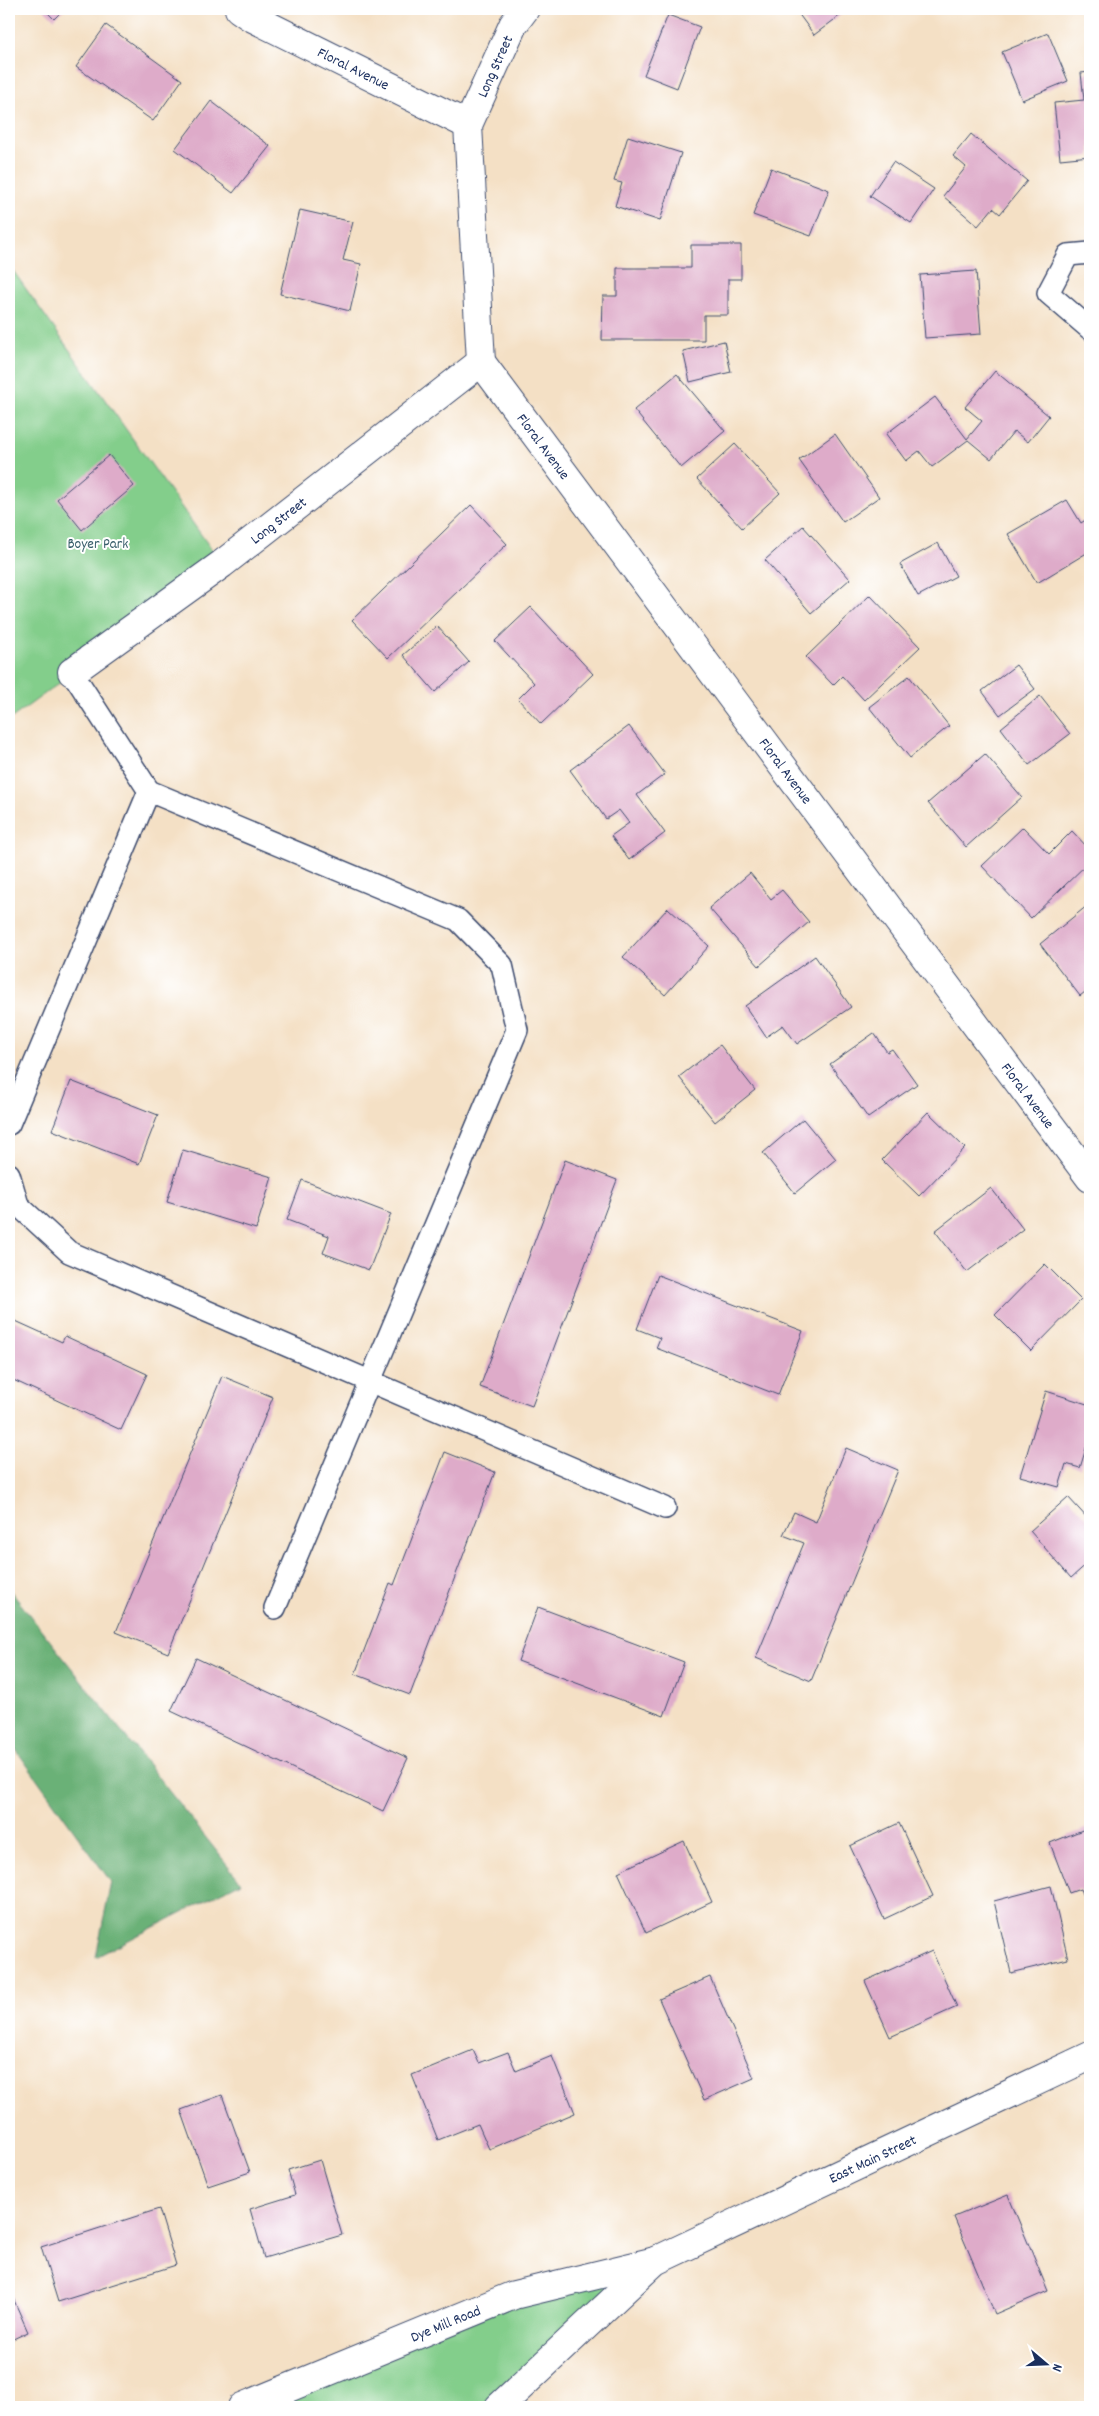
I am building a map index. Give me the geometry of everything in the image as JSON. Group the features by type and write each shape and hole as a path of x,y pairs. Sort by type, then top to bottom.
{"street":[{"name":"Floral Avenue","path":"239,9 468,125"},
{"name":"Long Street","path":"468,125 513,24 525,9"},
{"path":"468,125 481,362"},
{"name":"Floral Avenue","path":"481,362 1090,1178"},
{"name":"Long Street","path":"72,672 222,564 481,362"},
{"name":"East Main Street","path":"655,2262 1090,2056"},
{"path":"500,2407 655,2262"},
{"name":"Dye Mill Road","path":"242,2407 514,2294 655,2262"}],"lane":[{"path":"1090,253 1068,255 1048,293 1090,329"},
{"path":"72,672 149,791 458,920 502,965 517,1030 275,1608"},
{"path":"9,1124 149,791"},
{"path":"9,1174 18,1205 69,1252 665,1508"}],"green space":[{"name":"Boyer Park","path":"9,265 222,564 9,720"},
{"path":"9,1589 241,1882 96,1957 111,1882 9,1740"},
{"path":"655,2261 499,2407 242,2407 514,2295"}],"building":[{"path":"44,9 64,9 54,19"},
{"path":"795,9 838,9 842,14 814,35"},
{"path":"668,15 700,27 677,88 644,75"},
{"path":"106,25 182,80 153,121 76,67"},
{"path":"1048,33 1068,81 1022,100 1002,52"},
{"path":"1090,72 1090,156 1060,159 1054,103 1084,100 1081,73"},
{"path":"211,101 270,146 233,193 175,149"},
{"path":"971,134 1027,181 1000,214 993,208 978,226 943,196 966,167 953,156"},
{"path":"628,136 681,153 660,221 615,206 622,183 614,181"},
{"path":"893,162 934,189 911,223 870,196"},
{"path":"771,168 829,190 811,236 753,215"},
{"path":"300,210 353,222 343,260 361,264 350,311 280,294"},
{"path":"691,245 741,245 741,279 728,279 728,315 704,315 704,340 602,340 603,296 617,296 617,268 691,268"},
{"path":"976,271 981,334 925,338 920,275"},
{"path":"724,341 731,372 690,382 683,351"},
{"path":"995,371 1049,416 1028,442 1014,431 991,459 968,440 932,467 919,451 906,461 886,434 935,397 967,439 982,421 965,407"},
{"path":"677,374 725,431 681,468 634,410"},
{"path":"835,434 879,497 843,522 799,460"},
{"path":"735,444 780,493 742,528 697,479"},
{"path":"109,455 134,486 82,530 57,499"},
{"path":"1067,500 1081,523 1090,517 1090,551 1037,583 1008,534"},
{"path":"471,505 507,544 388,658 352,620"},
{"path":"803,526 850,579 811,613 765,560"},
{"path":"938,543 956,576 918,596 900,564"},
{"path":"870,595 920,647 864,700 842,676 833,685 806,657"},
{"path":"531,607 593,674 541,724 518,699 534,683 495,641"},
{"path":"437,626 469,662 435,692 403,655"},
{"path":"1016,665 1035,689 1000,715 982,691"},
{"path":"909,676 949,726 910,758 869,707"},
{"path":"1040,696 1070,734 1029,765 1001,728"},
{"path":"629,726 665,774 637,795 665,833 629,860 611,836 629,823 619,810 606,819 570,770"},
{"path":"985,754 1022,797 966,847 928,803"},
{"path":"1023,827 1049,854 1072,831 1090,850 1090,861 1031,918 982,866"},
{"path":"750,873 771,899 782,890 809,922 759,966 709,908"},
{"path":"1088,905 1090,908 1090,988 1080,996 1040,944"},
{"path":"668,908 709,946 665,995 623,957"},
{"path":"815,956 851,1007 797,1044 783,1025 766,1037 745,1006"},
{"path":"874,1033 887,1052 892,1049 917,1084 868,1118 830,1064"},
{"path":"720,1045 755,1090 715,1122 679,1077"},
{"path":"71,1081 158,1115 139,1164 52,1130"},
{"path":"928,1112 965,1148 919,1196 882,1160"},
{"path":"803,1119 836,1159 795,1193 763,1153"},
{"path":"183,1150 272,1177 256,1229 167,1202"},
{"path":"565,1160 617,1180 532,1406 480,1387"},
{"path":"302,1180 391,1214 369,1270 323,1253 329,1236 287,1220"},
{"path":"991,1188 1023,1229 967,1272 935,1231"},
{"path":"1045,1264 1081,1300 1031,1351 995,1315"},
{"path":"658,1275 803,1331 778,1395 656,1348 660,1338 637,1329"},
{"path":"9,1318 62,1342 65,1336 147,1374 121,1430 9,1378"},
{"path":"222,1376 273,1397 168,1653 116,1632"},
{"path":"1046,1391 1090,1405 1090,1435 1080,1468 1066,1464 1059,1487 1020,1476"},
{"path":"846,1448 898,1470 811,1681 756,1658 804,1543 783,1535 794,1512 816,1522"},
{"path":"445,1452 495,1472 410,1695 355,1674 390,1583 394,1585"},
{"path":"1068,1497 1090,1521 1090,1561 1071,1578 1030,1531"},
{"path":"538,1607 684,1662 664,1716 518,1661"},
{"path":"196,1658 408,1758 383,1811 171,1711"},
{"path":"899,1823 933,1896 884,1919 850,1846"},
{"path":"1090,1827 1090,1914 1080,1889 1069,1893 1050,1843"},
{"path":"684,1841 712,1902 646,1933 618,1872"},
{"path":"1051,1886 1068,1959 1011,1973 994,1901"},
{"path":"932,1951 957,2007 890,2037 865,1981"},
{"path":"710,1977 754,2078 704,2100 659,1999"},
{"path":"473,2050 479,2063 508,2052 516,2071 552,2056 575,2113 489,2149 478,2124 438,2140 412,2075"},
{"path":"222,2095 250,2172 208,2186 181,2110"},
{"path":"320,2160 342,2235 264,2258 250,2209 295,2195 288,2170"},
{"path":"1008,2195 1048,2291 995,2314 954,2217"},
{"path":"159,2209 176,2265 58,2302 41,2247"},
{"path":"9,2289 28,2332 9,2341"}]}
